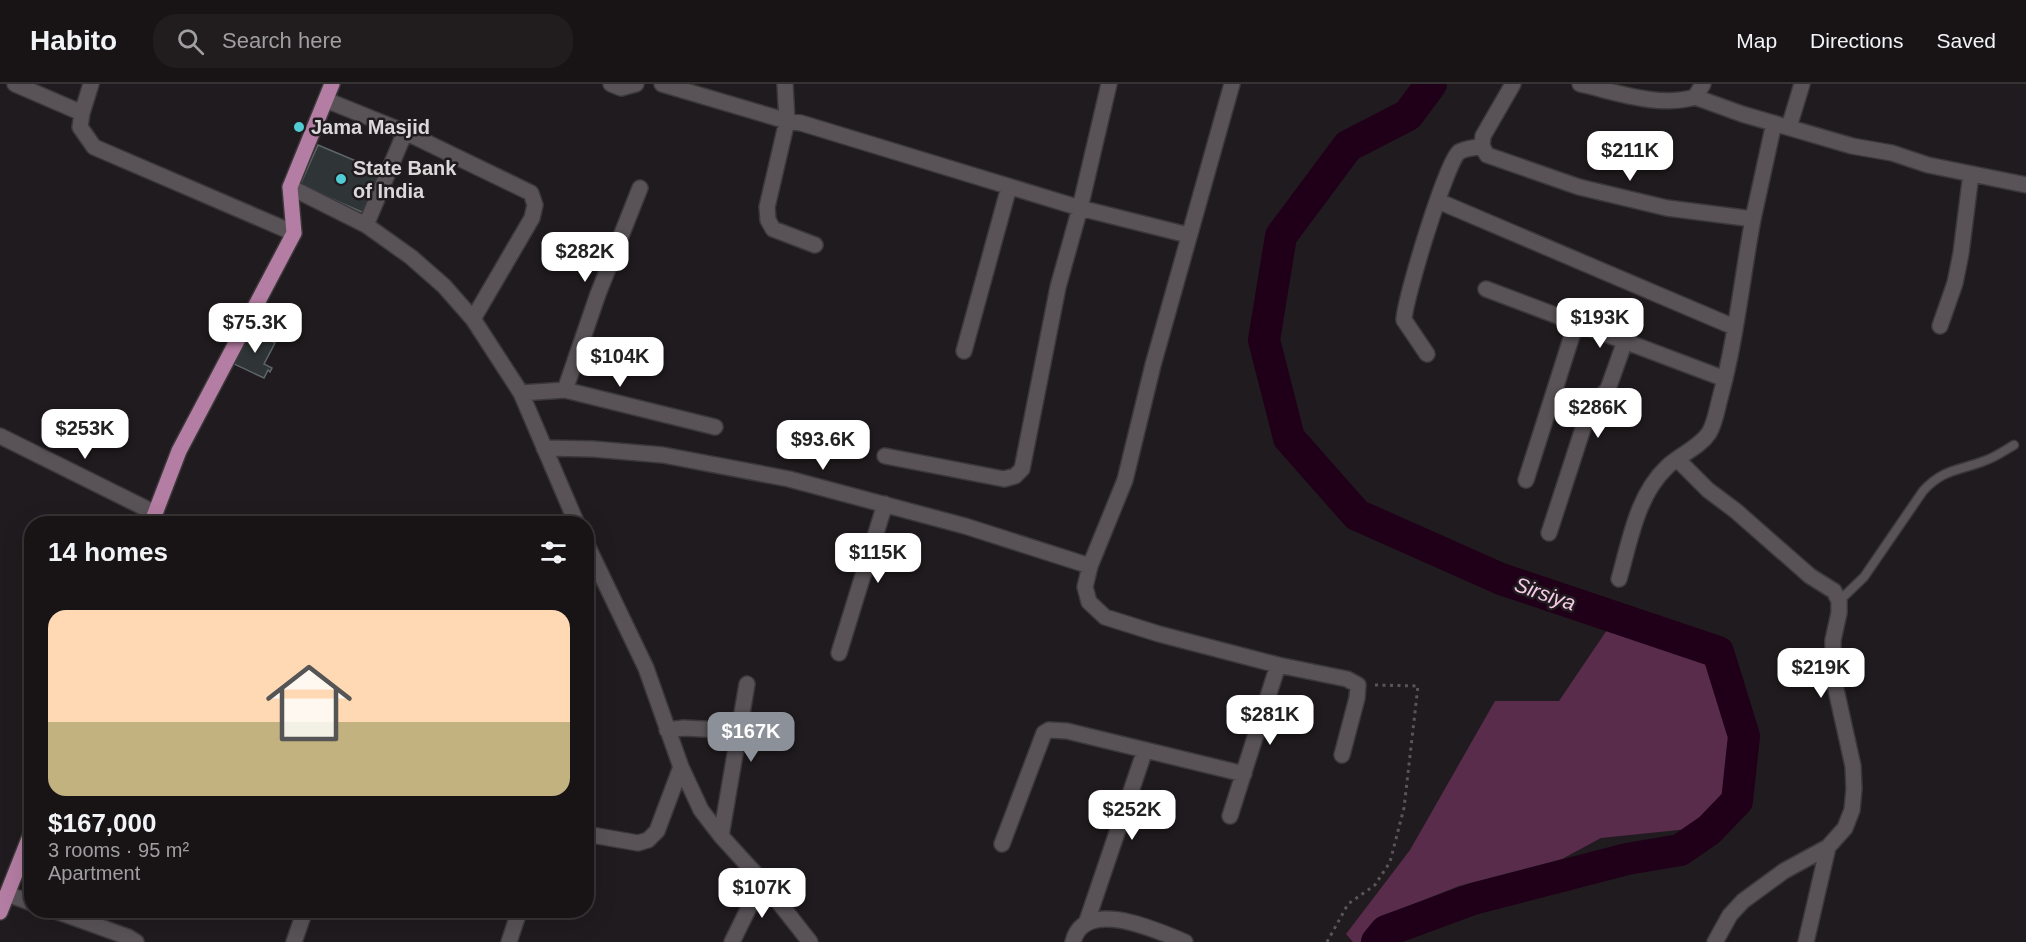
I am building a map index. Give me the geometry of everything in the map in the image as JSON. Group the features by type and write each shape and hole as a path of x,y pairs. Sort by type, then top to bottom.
{"main road":[{"path":"154,516 179,451 294,232 290,187 332,84"},
{"path":"0,912 24,851"}],"street":[{"path":"15,84 82,113"},
{"path":"91,84 80,128 94,147 294,232"},
{"path":"611,84 621,88 636,84"},
{"path":"662,84 801,123 1080,208 1188,236"},
{"path":"785,84 788,121 766,207 768,220 773,229 815,245"},
{"path":"885,456 1004,479 1015,476 1022,469 1058,287 1080,208 1109,84"},
{"path":"1232,84 1153,365 1125,480 1090,566 1085,587 1089,602 1105,617 1159,634 1278,665 1347,679 1358,685 1357,698 1342,755"},
{"path":"1513,84 1483,136 1482,146 1487,155 1579,187 1667,208 1753,219"},
{"path":"1580,84 1661,101 1680,102 1699,90 1789,128 1852,146 1892,153 1928,165 2026,185"},
{"path":"1789,128 1802,84"},
{"path":"326,100 405,132 531,193 536,205 532,218 473,320"},
{"path":"1619,579 1641,504 1653,482 1667,467 1709,433 1725,379 1753,219 1774,123"},
{"path":"366,225 405,132"},
{"path":"1427,354 1406,326 1404,314 1438,201 1453,160 1459,152 1482,146"},
{"path":"1940,326 1955,283 1971,174"},
{"path":"290,187 366,225 411,257 444,286 473,320 521,393 574,516"},
{"path":"964,351 1009,187"},
{"path":"565,390 598,294 639,188"},
{"path":"1438,201 1734,327"},
{"path":"1486,289 1725,379"},
{"path":"1526,480 1576,323"},
{"path":"1549,533 1589,411 1608,389 1625,341"},
{"path":"521,393 565,390 715,427"},
{"path":"0,436 149,516"},
{"path":"544,448 663,454 789,479 965,526 1090,566"},
{"path":"1677,459 1708,490 1745,518 1810,576 1834,591 1839,601 1839,613 1833,640 1833,676 1853,766 1852,810 1845,828 1828,847 1784,871 1743,901 1730,915 1715,942"},
{"path":"839,653 885,504"},
{"path":"594,560 646,668 681,767 701,810 762,881 810,942"},
{"path":"1230,816 1278,665"},
{"path":"721,836 747,684"},
{"path":"668,730 740,731"},
{"path":"1002,844 1044,734 1049,730 1067,731 1244,774"},
{"path":"1072,942 1087,921 1145,750"},
{"path":"594,835 638,843 648,840 657,831 681,767"},
{"path":"1806,942 1828,847"},
{"path":"732,942 762,881"},
{"path":"7,894 24,900"},
{"path":"75,918 136,942"},
{"path":"294,942 302,918"},
{"path":"509,942 518,918"},
{"path":"1087,921 1108,918 1147,927 1185,942"}],"lane":[{"path":"1839,601 1864,577 1934,478 1985,461 2014,445"}],"path":[{"path":"1327,942 1348,904 1375,885 1390,862 1404,808 1418,686 1358,685"}],"shaded area":[{"path":"1613,621 1653,622 1721,653 1742,685 1744,752 1722,802 1698,828 1601,838 1562,859 1459,886 1411,905 1365,942 1353,942 1346,934 1410,850 1495,701 1559,701"}],"building":[{"name":"State Bank of India","path":"318,145 382,172 364,213 300,185"},
{"path":"251,330 275,343 264,364 272,368 270,372 268,370 264,378 234,364"}],"waterway":[{"name":"Sirsiya","path":"1377,942 1386,931 1473,899 1627,859 1680,850 1709,830 1737,801 1744,736 1718,652 1501,579 1357,515 1289,438 1264,340 1281,236 1348,146 1408,115 1431,84"}],"place":[{"name":"Jama Masjid","path":"299,127"},
{"name":"State Bank of India","path":"341,179"}]}
